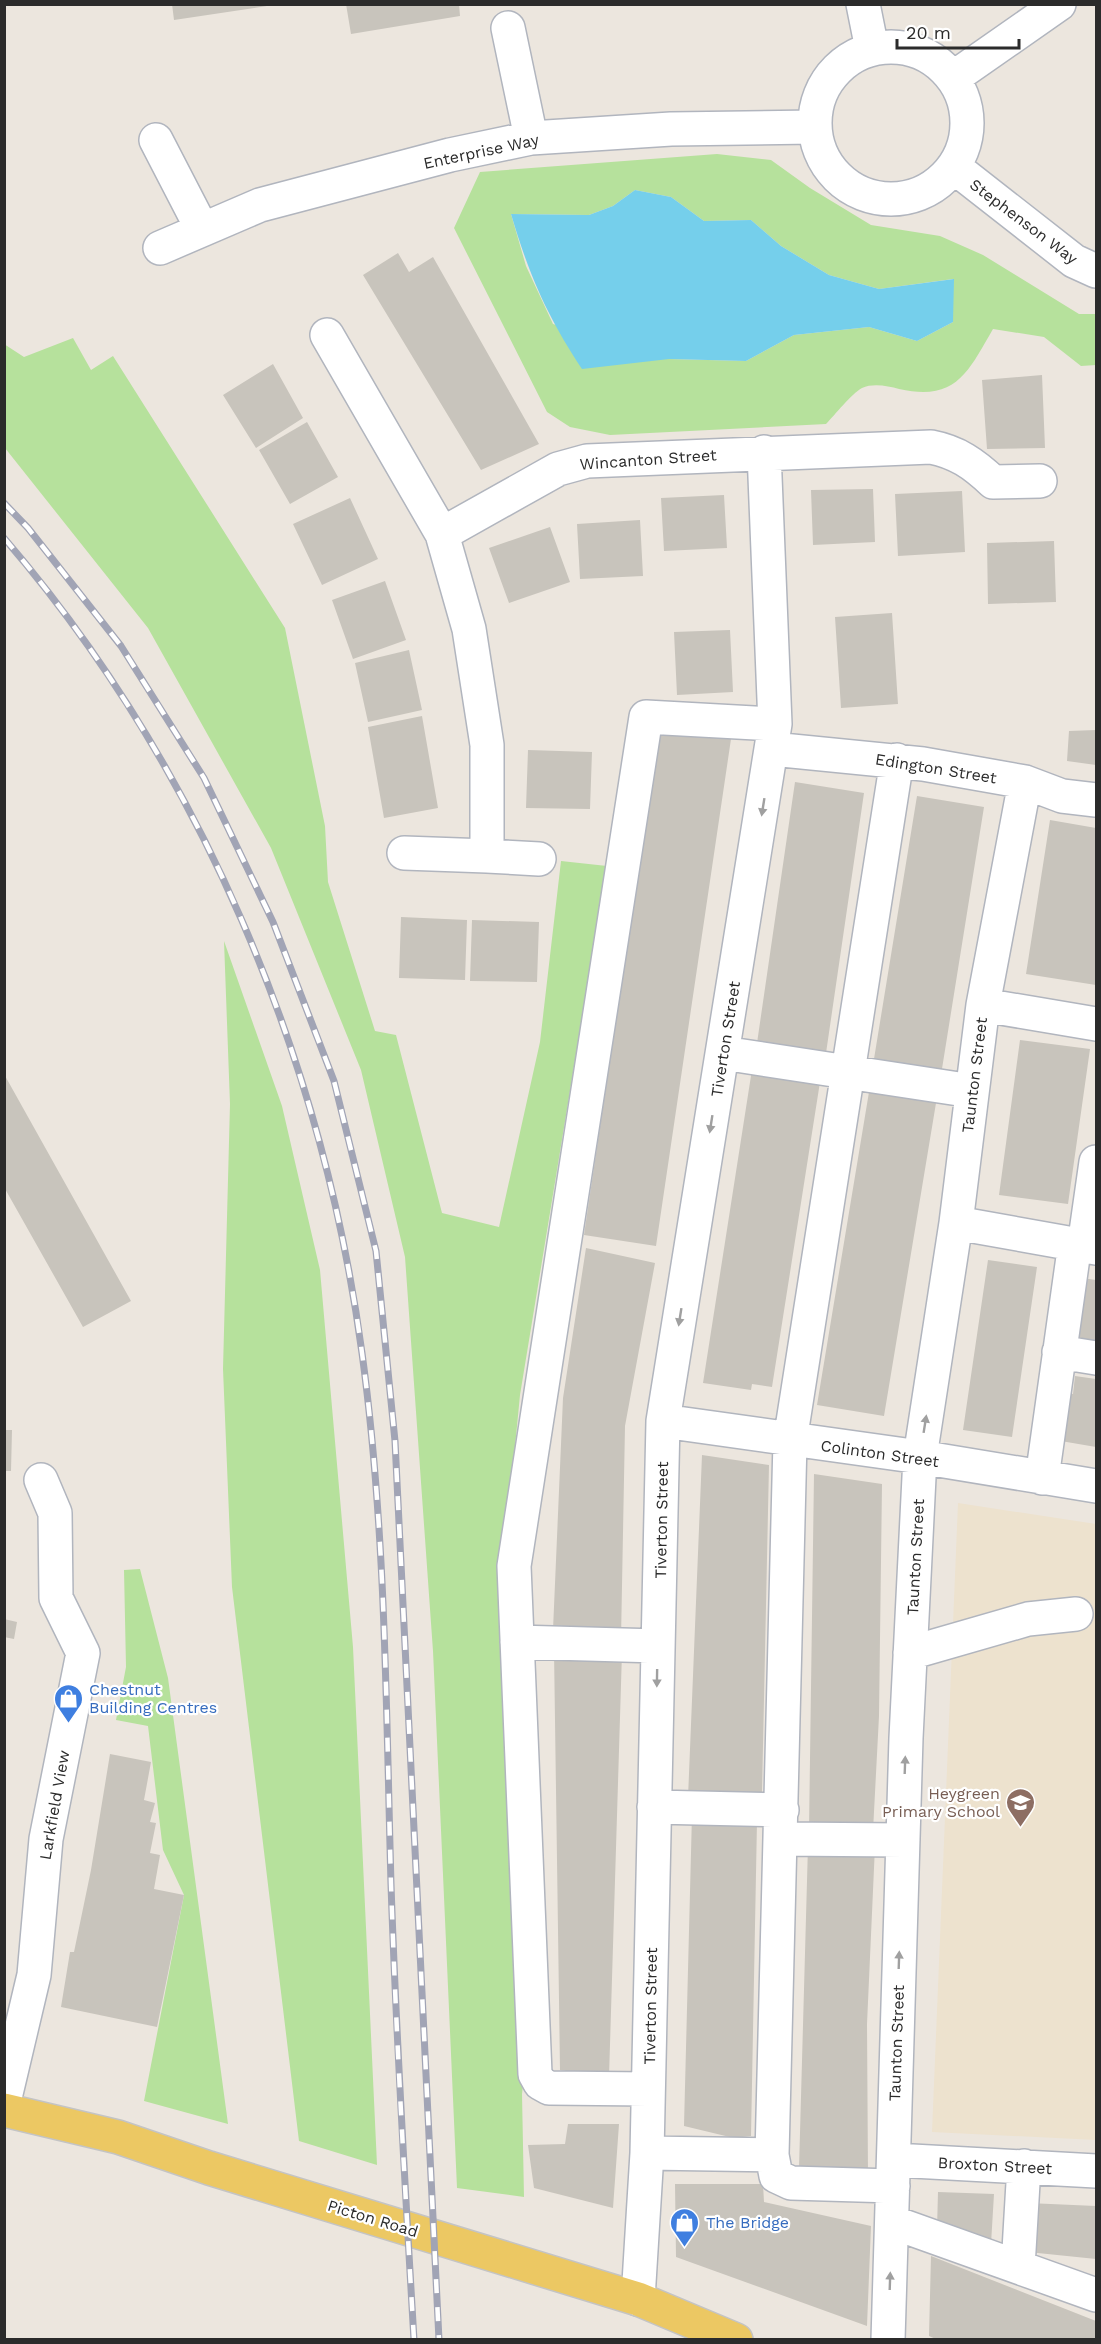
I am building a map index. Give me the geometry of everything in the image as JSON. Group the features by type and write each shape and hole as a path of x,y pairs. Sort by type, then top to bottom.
{"main road":[{"name":"Picton Road","path":"4,2110 118,2137 209,2168 638,2299 736,2340"}],"street":[{"path":"863,4 872,49"},
{"path":"953,78 1059,4"},
{"path":"508,28 531,138"},
{"name":"Stephenson Way","path":"891,46 910,49 934,60 953,78 964,102 967,126 962,152 954,167 935,186 909,197 882,199 855,190 830,172 819,150 815,114 822,88 838,67 872,49 891,46"},
{"name":"Enterprise Way","path":"160,248 260,205 450,155 531,138 671,129 815,127"},
{"path":"156,140 202,229"},
{"name":"Stephenson Way","path":"954,167 1074,261 1096,271"},
{"path":"327,335 441,534 469,629 487,745 487,856"},
{"name":"Wincanton Street","path":"441,534 558,469 587,460 931,447 949,450 966,459 993,482 1041,481"},
{"path":"764,452 774,737"},
{"name":"Edington Street","path":"517,1642 514,1566 646,717 774,737 1025,783 1062,796 1096,800"},
{"name":"Tiverton Street","path":"638,2299 647,2153 663,1421 774,737"},
{"path":"647,2153 772,2155 790,1441 897,760"},
{"name":"Taunton Street","path":"888,2340 903,1840 920,1457 956,1223 982,1005 1025,783"},
{"path":"405,853 539,859"},
{"path":"982,1005 1096,1024"},
{"path":"723,1053 972,1091"},
{"path":"1042,1478 1059,1352 1085,1246 1096,1162"},
{"path":"956,1223 1085,1246"},
{"path":"1059,1352 1096,1358"},
{"name":"Colinton Street","path":"663,1421 790,1441 920,1457 1096,1486"},
{"name":"Larkfield View","path":"4,2102 34,1975 46,1839 83,1653 56,1598 55,1513 41,1480"},
{"path":"910,1653 1028,1619 1076,1614"},
{"path":"648,2089 549,2088 540,2083 535,2074 517,1642 658,1646"},
{"path":"654,1807 903,1840"},
{"name":"Broxton Street","path":"772,2155 776,2176 791,2183 893,2173 1024,2166 1096,2171"},
{"path":"1018,2267 1024,2166"},
{"path":"892,2222 1096,2295"}],"shaded area":[{"name":"Heygreen Primary School","path":"958,1503 1096,1524 1096,2140 932,2132"}],"green space":[{"path":"717,154 771,160 810,188 871,225 940,236 983,255 1079,314 1096,314 1096,365 1081,366 1044,337 993,329 967,370 947,387 918,392 866,386 853,395 826,424 610,435 570,427 547,412 454,228 480,172","holes":["635,190 671,197 704,221 751,220 781,246 829,275 879,289 953,279 953,322 917,341 869,327 794,335 746,361 669,359 553,324 526,266 511,214 589,215 613,206"]},
{"path":"73,338 91,370 113,356 285,628 325,826 328,882 375,1031 396,1035 442,1213 499,1227 540,1042 561,861 607,866 520,1395 503,1570 525,2067 522,2094 524,2197 457,2188 433,1651 405,1257 361,1070 271,848 148,628 5,448 4,344 24,357"},
{"path":"224,941 282,1106 320,1270 353,1647 377,2165 299,2141 232,1587 223,1369 230,1104"},
{"path":"140,1569 168,1678 228,2124 144,2101 184,1895 163,1850 148,1726 116,1720 126,1667 124,1570"}],"water":[{"path":"635,190 671,197 704,221 751,220 781,246 829,275 879,289 954,279 953,322 917,341 869,327 794,335 746,361 669,359 582,369 540,294 511,214 589,215 613,206"}],"building":[{"path":"172,4 267,4 267,6 174,20"},
{"path":"346,4 459,4 460,16 351,34"},
{"path":"398,253 409,272 433,257 539,444 481,470 363,275"},
{"path":"273,364 303,418 256,448 223,395"},
{"path":"1042,375 1045,448 987,449 982,380"},
{"path":"307,422 338,477 290,504 259,450"},
{"path":"873,489 875,542 813,545 811,490"},
{"path":"962,491 965,552 898,556 895,494"},
{"path":"724,495 727,548 664,551 661,498"},
{"path":"350,498 378,559 322,585 293,524"},
{"path":"640,520 643,576 580,579 577,524"},
{"path":"550,527 570,582 509,603 489,548"},
{"path":"1054,541 1056,602 988,604 987,543"},
{"path":"385,581 406,640 353,659 332,600"},
{"path":"892,613 898,704 841,708 835,617"},
{"path":"730,630 733,692 677,695 674,632"},
{"path":"409,650 422,710 368,722 355,663"},
{"path":"422,716 438,808 384,818 368,727"},
{"path":"659,728 731,739 656,1246 584,1235"},
{"path":"1096,730 1096,765 1067,761 1069,731"},
{"path":"528,750 592,752 590,809 526,808"},
{"path":"795,782 864,793 825,1060 756,1050"},
{"path":"917,796 984,807 941,1075 873,1065"},
{"path":"1050,820 1096,828 1096,985 1026,974"},
{"path":"401,917 467,920 465,980 399,978"},
{"path":"472,920 539,922 537,982 470,981"},
{"path":"1020,1040 1090,1049 1068,1204 999,1195"},
{"path":"753,1063 820,1082 772,1387 752,1384 751,1390 703,1383"},
{"path":"4,1074 131,1301 83,1327 4,1187"},
{"path":"871,1080 938,1091 884,1416 817,1405"},
{"path":"586,1248 655,1263 625,1426 621,1639 553,1630 563,1398"},
{"path":"988,1260 1037,1267 1012,1437 963,1430"},
{"path":"1082,1278 1096,1280 1096,1345 1072,1341"},
{"path":"1075,1376 1096,1379 1096,1447 1055,1440 1061,1391 1073,1394"},
{"path":"5,1430 12,1430 11,1471 5,1471"},
{"path":"702,1455 769,1465 762,1793 688,1798"},
{"path":"814,1474 882,1484 879,1716 873,1831 809,1831"},
{"path":"4,1619 17,1622 14,1639 4,1637"},
{"path":"554,1650 622,1652 609,2077 560,2070"},
{"path":"110,1754 151,1762 144,1800 155,1803 150,1822 156,1823 150,1853 160,1855 154,1889 184,1895 157,2027 61,2007 70,1952 74,1952 91,1870"},
{"path":"692,1814 757,1821 751,2136 734,2138 684,2126"},
{"path":"808,1845 875,1846 867,2024 868,2174 799,2169"},
{"path":"568,2124 619,2124 613,2208 534,2188 528,2145 565,2144"},
{"path":"675,2184 763,2184 764,2202 871,2226 867,2326 676,2257"},
{"path":"938,2192 994,2194 991,2244 937,2229"},
{"path":"1028,2203 1096,2206 1096,2259 1028,2252"},
{"path":"931,2256 1096,2321 1096,2340 938,2340 929,2336"}],"railway":[{"path":"4,503 28,528 121,646 204,778 273,922 334,1081 376,1251 395,1441 439,2340"},
{"path":"4,538 74,626 137,720 193,818 242,920 283,1025 317,1132 343,1242 362,1353 376,1485 386,1685 395,1998 414,2340"}],"place":[{"name":"Chestnut Building Centres","path":"68,1724"},
{"name":"Heygreen Primary School","path":"1021,1828"},
{"name":"The Bridge","path":"685,2248"}]}
